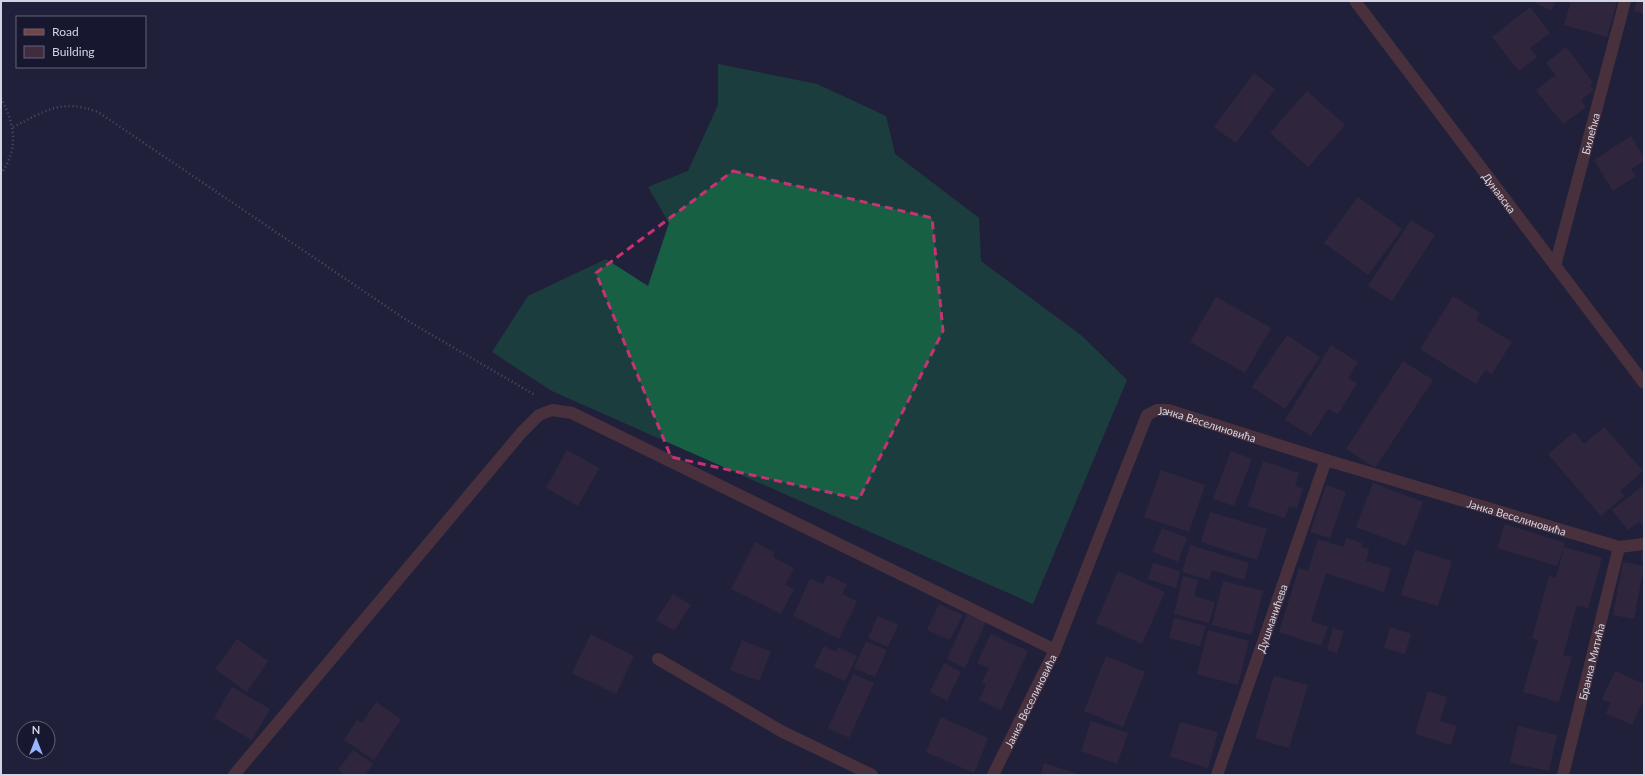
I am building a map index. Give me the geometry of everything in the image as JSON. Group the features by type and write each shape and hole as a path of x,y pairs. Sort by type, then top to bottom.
{"street":[{"name":"Дунавска","path":"1355,1 1644,383"},
{"name":"Билећка","path":"1555,266 1625,1"},
{"path":"234,775 522,432 539,415 552,410 572,413 1055,650"},
{"name":"Јанка Веселиновића","path":"993,775 1055,650 1147,415 1157,410 1168,410 1326,460 1619,547 1644,544"},
{"name":"Душманићева","path":"1217,775 1326,460"},
{"name":"Бранка Митића","path":"1562,775 1619,547"},
{"path":"658,659 781,731 872,775"}],"path":[{"path":"1,98 10,116 14,138 12,152 7,166 1,174"},
{"path":"13,127 58,107 83,107 98,112 408,321 541,398 552,410"}],"highlighted area":[{"path":"733,171 932,218 943,331 859,499 671,457 596,273"}],"green space":[{"path":"718,64 817,84 886,116 895,154 979,218 981,261 1082,336 1127,380 1033,604 552,391 492,352 528,296 606,259 648,286 669,223 648,187 688,171 718,105"}],"building":[{"path":"1532,1 1556,1 1551,11"},
{"path":"1571,1 1617,1 1607,37 1564,25"},
{"path":"1637,1 1644,1 1644,14 1634,11"},
{"path":"1530,7 1550,33 1530,48 1537,57 1519,71 1492,37"},
{"path":"1566,47 1593,82 1590,85 1594,90 1581,100 1586,107 1563,124 1536,90 1556,75 1546,63"},
{"path":"1254,73 1275,89 1236,143 1214,127"},
{"path":"1307,91 1345,125 1308,167 1270,133"},
{"path":"1631,136 1644,157 1644,161 1631,169 1636,176 1613,191 1594,160"},
{"path":"1358,197 1402,229 1368,275 1324,243"},
{"path":"1411,220 1435,235 1392,301 1368,286"},
{"path":"1453,296 1480,313 1476,320 1512,342 1492,374 1485,370 1476,384 1420,349"},
{"path":"1216,297 1271,328 1245,373 1190,342"},
{"path":"1287,335 1320,357 1285,409 1252,387"},
{"path":"1331,345 1358,362 1348,378 1357,383 1338,414 1328,409 1311,436 1285,420"},
{"path":"1403,361 1433,380 1375,468 1346,449"},
{"path":"1604,427 1643,471 1620,491 1624,496 1601,516 1548,454 1574,432 1584,444"},
{"path":"567,450 599,468 578,506 546,488"},
{"path":"1231,451 1252,459 1234,506 1213,499"},
{"path":"1263,461 1299,473 1295,486 1303,489 1297,508 1289,506 1285,518 1248,506"},
{"path":"1161,470 1205,485 1189,532 1144,517"},
{"path":"1373,483 1423,502 1406,546 1356,527"},
{"path":"1326,485 1346,492 1330,538 1310,532"},
{"path":"1644,485 1644,527 1639,521 1628,530 1612,510"},
{"path":"1210,512 1267,529 1257,560 1201,542"},
{"path":"1505,524 1565,543 1557,566 1497,548"},
{"path":"1162,528 1187,538 1178,562 1152,552"},
{"path":"1346,538 1362,543 1361,547 1369,549 1366,561 1391,568 1384,592 1326,573 1311,621 1328,627 1321,646 1279,632 1299,568 1308,571 1318,539 1343,547"},
{"path":"755,542 775,553 773,557 794,568 785,585 794,589 781,614 731,589"},
{"path":"1190,545 1249,563 1244,580 1212,570 1209,580 1182,572"},
{"path":"1564,547 1602,558 1588,608 1577,605 1563,655 1572,657 1559,702 1523,692 1538,640 1532,638 1549,576 1556,578"},
{"path":"1415,550 1452,561 1438,606 1401,595"},
{"path":"1644,552 1644,562 1642,562 1641,553"},
{"path":"1623,562 1644,566 1634,619 1613,615"},
{"path":"1153,563 1180,571 1176,588 1148,579"},
{"path":"1118,571 1165,592 1142,644 1096,623"},
{"path":"827,575 847,584 842,594 857,601 839,639 793,616 810,579 823,584"},
{"path":"1183,576 1198,580 1194,596 1215,602 1209,623 1174,614"},
{"path":"1223,581 1263,591 1252,635 1212,625"},
{"path":"673,594 691,605 674,631 656,620"},
{"path":"939,604 963,615 950,640 927,630"},
{"path":"967,614 986,622 965,668 947,659"},
{"path":"878,616 898,625 888,647 868,638"},
{"path":"1174,618 1206,626 1200,646 1169,638"},
{"path":"1390,627 1411,634 1405,654 1384,648"},
{"path":"1333,628 1344,631 1337,653 1327,650"},
{"path":"1208,630 1249,641 1238,685 1197,674"},
{"path":"591,634 634,656 616,694 572,673"},
{"path":"991,634 1028,651 1001,710 979,700 986,684 982,683 989,668 977,663"},
{"path":"237,639 268,661 247,692 215,669"},
{"path":"742,640 771,652 759,681 730,670"},
{"path":"866,641 887,650 875,677 854,668"},
{"path":"824,646 836,652 838,647 857,656 845,681 814,667"},
{"path":"1106,656 1145,672 1123,727 1084,711"},
{"path":"944,663 961,672 947,701 930,692"},
{"path":"1615,671 1644,684 1644,699 1632,725 1606,713 1611,703 1602,699"},
{"path":"853,674 874,683 849,738 828,728"},
{"path":"1274,676 1308,685 1289,748 1255,738"},
{"path":"232,687 270,709 252,740 214,718"},
{"path":"1428,691 1447,697 1440,721 1457,726 1451,745 1415,734"},
{"path":"376,702 401,719 374,760 344,740 357,720 362,723"},
{"path":"941,717 988,738 974,773 926,752"},
{"path":"1091,721 1128,733 1117,764 1081,751"},
{"path":"1180,722 1218,732 1208,768 1170,757"},
{"path":"1518,726 1557,735 1549,771 1510,763"},
{"path":"353,750 373,764 365,775 345,775 338,770"},
{"path":"1044,763 1081,775 1041,775"}]}
